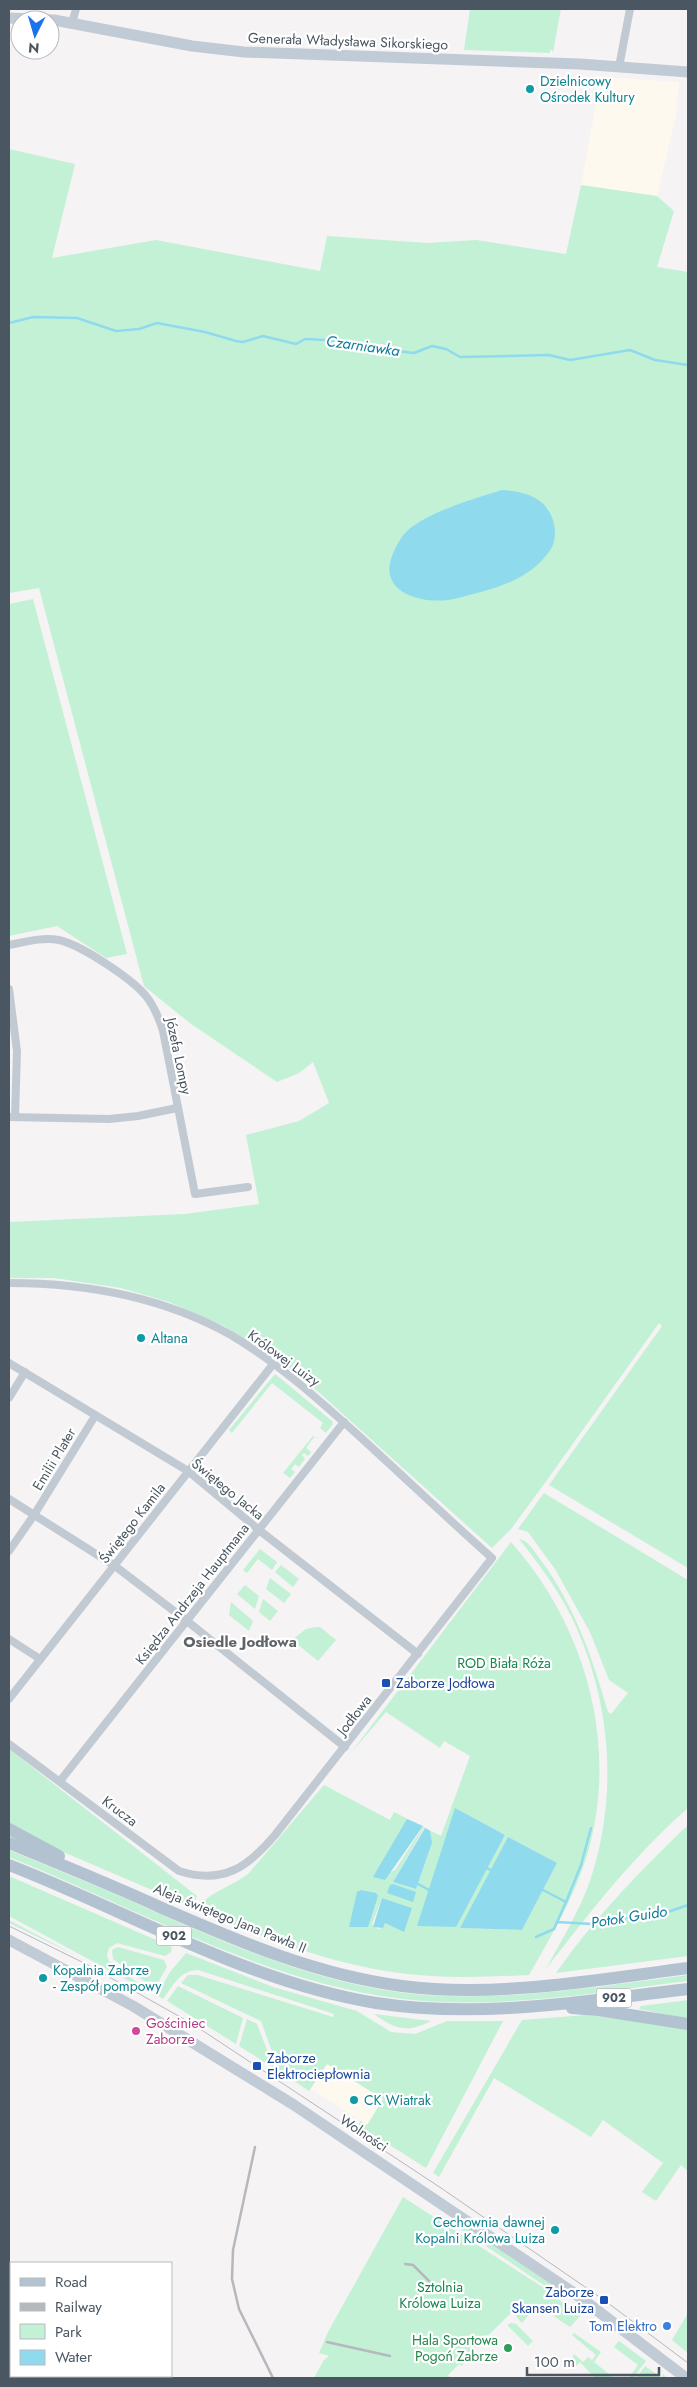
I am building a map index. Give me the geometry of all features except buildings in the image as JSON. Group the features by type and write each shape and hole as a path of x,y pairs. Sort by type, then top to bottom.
{"main road":[{"path":"9,1829 111,1886"},
{"name":"Aleja świętego Jana Pawła II","path":"9,1843 250,1946 343,1976 403,1986 483,1989 537,1986 686,1968"},
{"name":"902","path":"9,1865 244,1965 343,1996 375,2003 430,2009 492,2010 539,2007 688,1989"},
{"path":"539,2007 598,2010 688,2024"}],"street":[{"path":"72,23 76,9"},
{"path":"619,66 630,9"},
{"name":"Generała Władysława Sikorskiego","path":"9,18 39,18 192,46 244,52 619,66 688,72"},
{"name":"Józefa Lompy","path":"9,945 41,939 66,942 96,958 141,991 160,1020 195,1194 248,1187"},
{"path":"9,990 17,1051 12,1117 109,1119 138,1116 177,1108"},
{"name":"Królowej Luizy","path":"9,1283 46,1283 97,1289 140,1298 182,1313 230,1335 274,1363 344,1422 492,1558"},
{"name":"Świętego Jacka","path":"9,1363 188,1470 259,1530 418,1654"},
{"name":"Świętego Kamila","path":"9,1699 274,1363"},
{"path":"9,1398 25,1372"},
{"name":"Emilii Plater","path":"9,1551 34,1515 95,1416"},
{"name":"Księdza Andrzeja Hauptmana","path":"60,1781 344,1422"},
{"path":"9,1499 115,1566 345,1747"},
{"name":"Jodłowa","path":"224,1874 252,1860 264,1848 492,1558"},
{"path":"9,1639 40,1659"},
{"name":"Krucza","path":"9,1744 179,1871 202,1876 224,1874"},
{"name":"Wolności","path":"9,1940 132,2006 294,2105 577,2295 686,2378"}],"shaded area":[{"path":"601,77 679,82 676,116 657,196 581,185"},
{"path":"327,2064 383,2100 367,2125 311,2089"}],"green space":[{"path":"470,9 561,9 553,52 550,49 550,53 464,50"},
{"path":"9,149 75,164 52,258 156,240 320,271 327,236 427,243 476,240 566,254 581,185 657,196 674,211 657,267 688,272 688,1568 549,1485 662,1326 659,1323 511,1529 492,1548 314,1388 275,1357 224,1326 169,1302 121,1288 54,1278 9,1278 9,1222 185,1214 259,1204 246,1135 299,1121 329,1103 313,1062 299,1073 277,1082 191,1024 144,986 39,588 9,593"},
{"path":"33,599 127,954 106,958 57,926 9,936 9,604"},
{"path":"275,1374 332,1421 333,1424 326,1433 320,1428 323,1423 272,1383 232,1433 229,1430"},
{"path":"313,1436 321,1440 314,1437 306,1448 311,1452 308,1456 304,1453 302,1455 305,1459 299,1467 295,1464 291,1469 295,1472 290,1478 283,1473"},
{"path":"544,1493 688,1580 688,1808 631,1865 546,1969 581,1904 590,1881 599,1848 605,1815 606,1748 602,1714 595,1681 585,1649 572,1618 560,1597 519,1539 526,1542 533,1550 552,1577 573,1614 596,1671 608,1712 611,1714 628,1693 609,1680 590,1632 555,1569 528,1532 518,1529"},
{"name":"ROD Biała Róża","path":"511,1542 537,1575 559,1610 576,1648 589,1687 597,1728 599,1769 597,1811 583,1868 562,1915 529,1975 443,1977 367,1968 319,1956 203,1913 204,1909 200,1907 203,1902 249,1873 324,1785 390,1820 394,1812 441,1836 470,1756 444,1741 440,1748 386,1712 350,1754","holes":["455,1809 505,1835 486,1868","407,1819 423,1827 395,1870 391,1872","424,1828 432,1843 416,1889 393,1882","557,1863 522,1930 460,1928","382,1898 411,1908 404,1931 385,1923 382,1928 378,1929 372,1924"]},
{"path":"260,1549 277,1562 272,1570 258,1559 247,1573 243,1570"},
{"path":"281,1565 299,1579 293,1587 275,1572"},
{"path":"270,1578 291,1594 284,1603 266,1589"},
{"path":"245,1585 259,1596 255,1609 237,1594"},
{"path":"263,1599 278,1611 270,1621 259,1612"},
{"path":"231,1602 253,1621 249,1631 229,1615"},
{"path":"320,1627 336,1640 318,1661 292,1640 306,1629"},
{"path":"9,1749 197,1896 194,1904 191,1903 189,1907 61,1851 9,1825"},
{"path":"688,1825 688,1956 556,1973 586,1933 618,1896"},
{"path":"9,1850 238,1947 274,1961 348,1983 425,1995 491,1996 590,1988 688,1975 688,1981 542,1999 468,2003 395,1998 345,1989 246,1959 198,1940 9,1857"},
{"path":"9,1876 172,1947 171,1952 165,1956 117,1943 109,1948 107,1955 109,1961 151,1993 9,1916"},
{"path":"9,1920 75,1955 9,1923"},
{"path":"118,1947 164,1960 167,1967 156,1986 150,1985 113,1959 112,1950"},
{"path":"186,1953 273,1987 357,2011 391,2032 415,2034 447,2021 503,2021 426,2168 358,2125 361,2121 367,2125 383,2099 327,2064 309,2091 279,2071 261,2021 181,1983 188,1975 198,1975 333,2017 334,2014 198,1970 182,1976 163,1999 157,1995 170,1972"},
{"path":"178,1986 243,2018 236,2044 167,2001"},
{"path":"688,2000 688,2019 639,2009 641,2006"},
{"path":"374,2014 431,2021 415,2027 402,2028 389,2024"},
{"path":"586,2015 688,2027 688,2171 681,2165 656,2201 642,2192 663,2163 603,2120 591,2137 494,2078 439,2177 433,2173 522,2020"},
{"path":"247,2019 257,2024 274,2068 239,2046"},
{"name":"Sztolnia Królowa Luiza","path":"403,2197 544,2288 571,2309 573,2308 580,2316 570,2327 537,2305 522,2323 512,2312 463,2360 465,2362 462,2366 459,2364 448,2375 450,2378 314,2378 324,2360 329,2356 319,2353 328,2332"},
{"path":"459,2222 563,2292 560,2296 456,2226"},
{"path":"688,2313 688,2353 672,2340"},
{"path":"511,2323 516,2324 533,2341 528,2346 507,2325"},
{"path":"574,2333 601,2352 594,2362 614,2378 595,2378 580,2362 575,2367 572,2360 574,2354 583,2362 588,2357 592,2360 596,2355 572,2335"},
{"path":"619,2341 646,2361 633,2378 629,2378 638,2365 614,2347"},
{"path":"645,2366 662,2378 636,2378"}],"water":[{"path":"502,490 531,496 546,506 550,512 555,533 554,540 547,555 535,567 498,587 447,600 421,599 399,589 392,581 389,570 393,553 405,533 414,525 438,513"},
{"path":"455,1808 505,1835 456,1927 417,1926"},
{"path":"407,1819 423,1826 385,1880 373,1877"},
{"path":"425,1828 430,1831 432,1843 416,1889 393,1882"},
{"path":"508,1837 557,1863 522,1930 460,1928"},
{"path":"393,1884 416,1892 413,1902 387,1893 390,1885"},
{"path":"361,1890 376,1893 378,1896 368,1927 349,1927 357,1892"},
{"path":"382,1898 412,1908 404,1932 385,1923 383,1928 373,1927"}],"waterway":[{"name":"Czarniawka","path":"9,323 33,317 77,318 116,331 139,329 157,323 205,332 243,342 263,336 296,344 305,339 346,341 373,348 414,353 432,346 446,349 460,357 549,355 570,360 630,350 655,360 688,365"},
{"path":"566,1902 581,1865 591,1828"},
{"path":"486,1868 491,1870"},
{"path":"418,1884 429,1890"},
{"name":"Potok Guido","path":"543,1890 566,1902 557,1922 592,1924 665,1913 688,1905"},
{"path":"536,1937 554,1929 557,1922"}],"tram line":[{"path":"9,1926 86,1964 191,2023 441,2188 604,2300 688,2363"}],"railway":[{"path":"255,2147 233,2250 232,2279 239,2309 273,2378"},
{"path":"405,2264 413,2265 440,2292"},
{"path":"327,2342 390,2356"}],"place":[{"name":"Dzielnicowy Ośrodek Kultury","path":"530,89"},
{"name":"Altana","path":"141,1338"},
{"name":"Zaborze Jodłowa","path":"386,1683"},
{"name":"Kopalnia Zabrze - Zespół pompowy","path":"43,1978"},
{"name":"Gościniec Zaborze","path":"136,2031"},
{"name":"Zaborze Elektrociepłownia","path":"257,2066"},
{"name":"CK Wiatrak","path":"354,2100"},
{"name":"Cechownia dawnej Kopalni Królowa Luiza","path":"555,2230"},
{"name":"Zaborze Skansen Luiza","path":"604,2300"},
{"name":"Tom Elektro","path":"667,2326"},
{"name":"Hala Sportowa Pogoń Zabrze","path":"508,2348"}],"district":[{"name":"Osiedle Jodłowa","path":"240,1642"}]}
